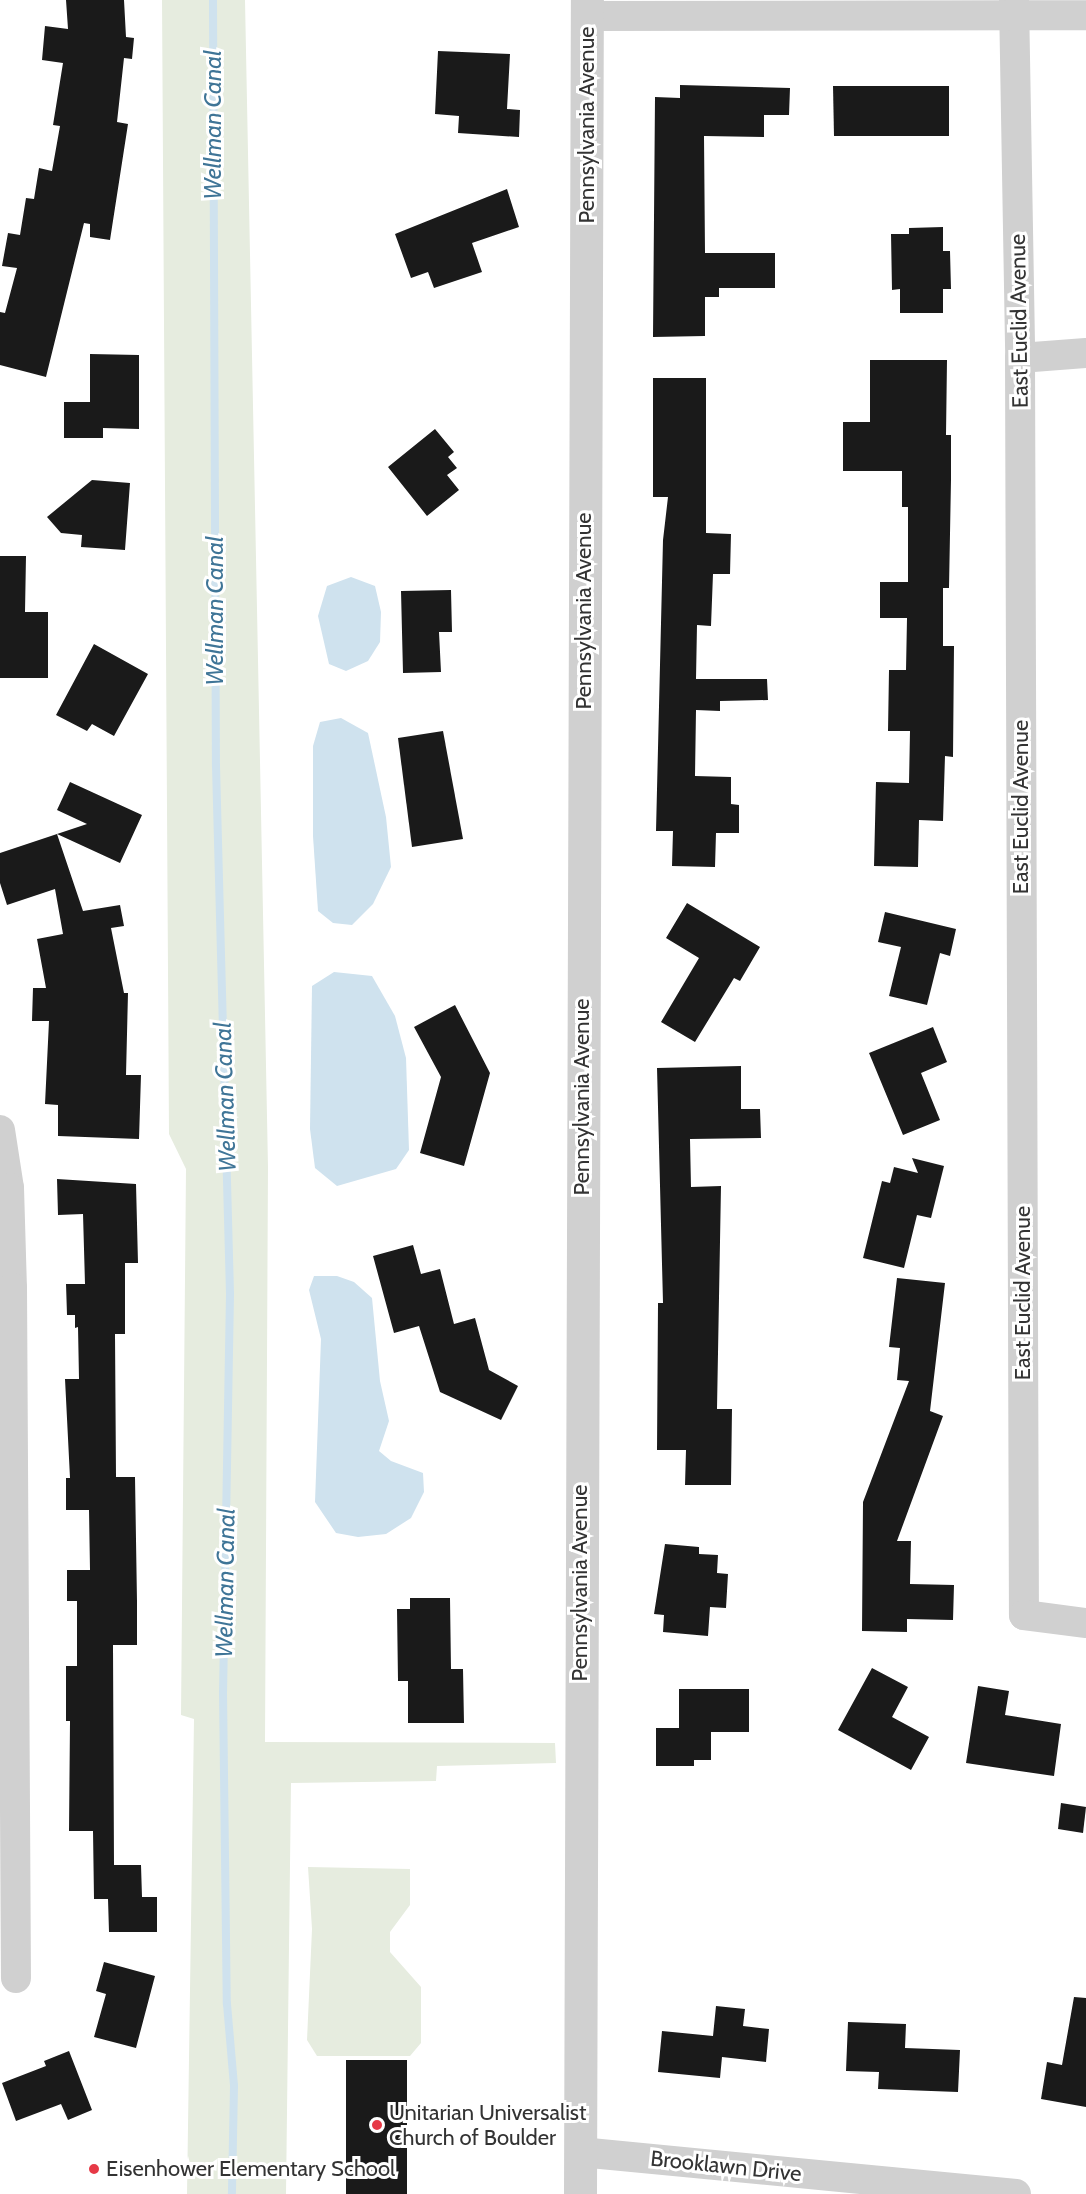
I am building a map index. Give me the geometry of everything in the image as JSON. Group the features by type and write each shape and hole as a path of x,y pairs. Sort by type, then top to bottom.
{"street":[{"path":"587,8 1014,7 1086,15"},
{"name":"East Euclid Avenue","path":"1014,7 1020,358 1024,1615 1086,1623"},
{"name":"Pennsylvania Avenue","path":"580,2194 587,8"},
{"path":"1020,358 1086,354"},
{"path":"0,1130 9,1188 6,1288 16,1978"},
{"name":"Brooklawn Drive","path":"580,2152 1016,2194"}],"shaded area":[{"path":"162,0 245,0 268,1167 265,1742 555,1743 556,1763 437,1766 436,1781 291,1783 286,2194 187,2194 194,1719 181,1715 186,1169 169,1134"},
{"path":"308,1867 410,1869 410,1905 390,1932 390,1952 421,1987 421,2043 410,2056 317,2056 307,2040 312,1929"}],"water":[{"path":"351,577 375,586 381,612 380,642 368,661 346,671 329,664 318,616 327,586"},
{"path":"341,718 368,733 386,817 391,867 373,904 352,925 333,923 318,911 313,836 313,746 320,722"},
{"path":"334,972 372,976 395,1016 406,1058 409,1150 396,1169 337,1186 315,1168 310,1129 312,986"},
{"path":"314,1276 337,1276 354,1282 372,1298 380,1381 389,1421 379,1451 391,1461 423,1473 424,1492 411,1518 386,1534 358,1537 336,1533 315,1502 321,1339 309,1290"}],"building":[{"path":"66,0 124,0 126,37 134,38 132,59 124,58 117,122 128,124 110,240 90,237 90,224 84,223 46,377 0,365 0,312 5,313 17,268 2,266 8,233 20,235 26,198 34,199 39,168 52,171 60,126 53,125 63,63 42,60 45,26 68,29"},
{"path":"438,51 510,54 507,109 520,110 519,137 458,133 459,116 435,114"},
{"path":"680,85 790,88 789,115 764,115 764,137 704,136 705,253 775,253 775,288 719,288 719,297 705,297 705,336 653,337 655,97 680,98"},
{"path":"833,86 949,86 949,136 834,136"},
{"path":"507,189 519,227 472,243 482,272 434,288 428,272 411,278 395,234"},
{"path":"943,227 943,251 950,251 951,289 943,289 943,313 900,313 900,289 892,290 891,234 909,234 909,228"},
{"path":"90,354 139,355 139,429 103,428 103,438 64,438 64,402 90,402"},
{"path":"870,360 947,360 946,435 951,435 951,480 949,588 943,588 943,646 954,646 953,757 945,756 943,821 919,820 918,867 874,866 876,782 909,783 910,731 888,731 889,670 906,670 907,618 880,618 880,582 908,582 908,507 902,507 902,471 843,471 843,422 870,422"},
{"path":"653,378 706,378 706,533 731,534 730,574 713,574 711,626 697,625 696,679 767,679 768,700 720,701 720,711 696,710 695,776 731,777 731,804 739,805 739,833 716,833 715,867 672,866 673,831 656,831 663,540 668,497 653,497"},
{"path":"435,429 454,452 448,457 457,468 447,475 459,490 427,516 388,467"},
{"path":"92,480 130,483 125,550 81,547 82,535 61,533 47,517"},
{"path":"0,556 26,556 25,612 48,612 48,678 0,678"},
{"path":"451,590 452,632 439,632 441,672 403,673 401,591"},
{"path":"94,644 148,674 114,736 92,724 87,731 56,715"},
{"path":"443,731 463,839 412,847 398,738"},
{"path":"70,782 142,815 120,863 57,834 87,824 57,810"},
{"path":"57,834 83,911 120,905 124,926 111,928 124,993 128,993 126,1075 141,1075 139,1139 58,1136 58,1105 45,1104 49,1021 32,1021 33,988 46,988 37,939 63,934 55,889 7,905 0,883 0,853"},
{"path":"687,903 760,947 740,981 734,978 695,1042 661,1022 699,958 666,938"},
{"path":"885,912 956,929 950,956 940,953 927,1005 889,996 901,947 878,942"},
{"path":"455,1005 490,1073 464,1166 420,1153 441,1077 414,1027"},
{"path":"933,1027 947,1062 921,1073 940,1120 903,1135 869,1053"},
{"path":"741,1066 741,1109 760,1109 761,1138 690,1139 691,1187 721,1186 717,1409 732,1409 731,1485 685,1485 686,1450 657,1450 658,1303 663,1303 657,1068"},
{"path":"912,1158 944,1166 931,1218 917,1215 904,1268 863,1258 882,1181 890,1183 894,1167 918,1173"},
{"path":"57,1179 136,1184 138,1263 125,1263 125,1334 115,1334 116,1477 135,1477 137,1645 113,1645 114,1865 141,1865 142,1897 157,1897 157,1932 109,1932 108,1899 94,1899 93,1831 69,1831 70,1721 66,1721 66,1666 77,1666 77,1601 67,1601 67,1570 90,1570 89,1510 66,1510 66,1478 70,1478 65,1379 79,1379 78,1327 75,1328 75,1315 67,1315 66,1284 85,1284 83,1214 58,1215"},
{"path":"413,1245 421,1274 440,1269 454,1324 475,1318 489,1370 518,1386 501,1420 440,1392 419,1326 394,1333 373,1256"},
{"path":"897,1278 945,1283 930,1411 943,1416 897,1541 911,1541 910,1584 954,1585 953,1620 907,1619 907,1632 862,1631 863,1502 909,1381 897,1380 900,1348 889,1347"},
{"path":"665,1544 699,1547 699,1554 718,1555 717,1573 728,1574 726,1608 710,1607 708,1636 663,1632 664,1615 654,1614"},
{"path":"410,1598 450,1598 451,1669 463,1669 464,1723 408,1723 408,1681 398,1681 397,1609 410,1609"},
{"path":"872,1668 908,1687 892,1717 929,1737 911,1770 838,1730"},
{"path":"978,1686 1009,1691 1005,1715 1061,1724 1054,1776 966,1763"},
{"path":"679,1689 749,1689 749,1732 711,1732 711,1760 694,1760 694,1766 656,1766 656,1728 679,1728"},
{"path":"1061,1803 1086,1807 1083,1833 1058,1829"},
{"path":"104,1962 155,1976 136,2048 94,2037 106,1994 96,1991"},
{"path":"1074,1997 1086,1998 1086,2107 1041,2099 1047,2062 1062,2065"},
{"path":"716,2006 745,2009 743,2026 769,2029 766,2062 722,2057 720,2078 658,2072 662,2031 713,2036"},
{"path":"848,2022 906,2024 905,2048 960,2050 958,2092 878,2089 879,2072 846,2071"},
{"path":"69,2051 92,2110 68,2120 61,2104 16,2121 2,2083 46,2066 44,2061"},
{"name":"Unitarian Universalist Church of Boulder","path":"346,2060 407,2060 407,2194 346,2194"}],"waterway":[{"name":"Wellman Canal","path":"213,0 216,766 230,1294 223,1692 227,2004 234,2086 232,2194"}],"place":[{"name":"Unitarian Universalist Church of Boulder","path":"377,2125"},
{"name":"Eisenhower Elementary School","path":"94,2169"}]}
